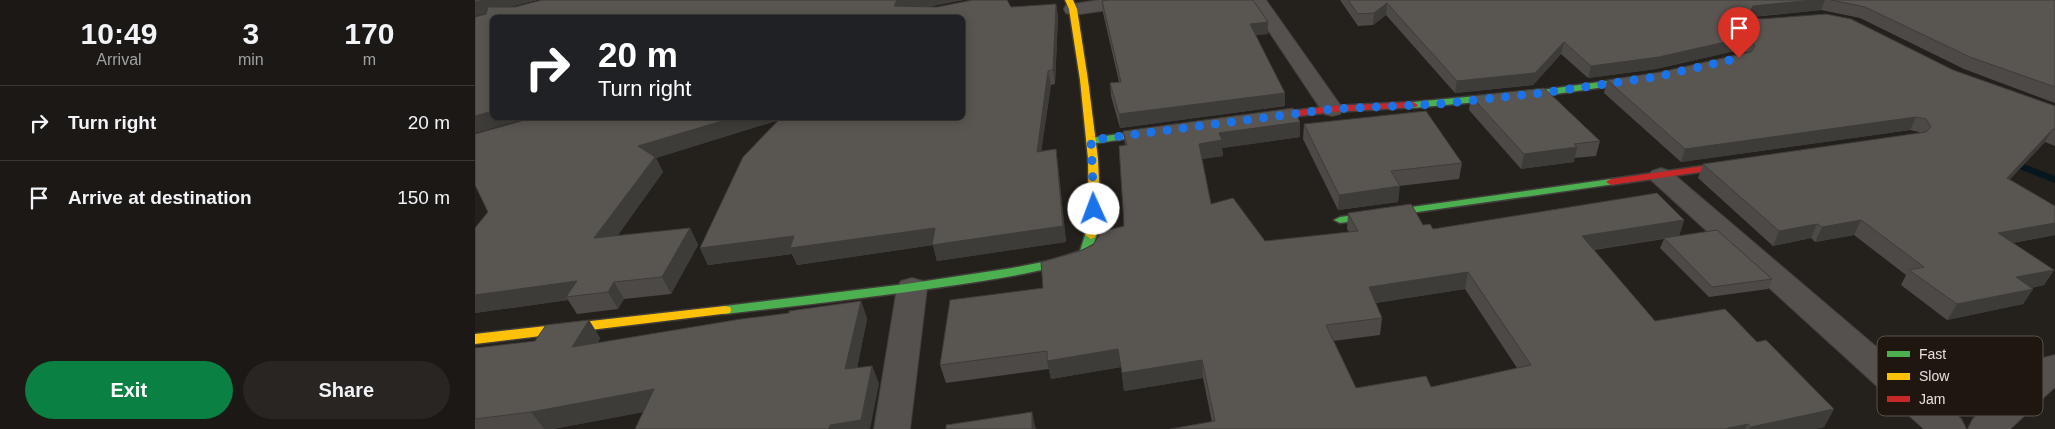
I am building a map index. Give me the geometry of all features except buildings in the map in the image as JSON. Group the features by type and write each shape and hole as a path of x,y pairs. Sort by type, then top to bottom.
{"street":[{"path":"475,339 912,288 1037,268 1061,263 1085,253 1095,225 1091,140 1084,80 1071,5 1144,0"},
{"path":"1257,0 1332,109"},
{"path":"1245,120 1332,109 1439,104 1542,93 1656,77"},
{"path":"1091,140 1168,130"},
{"path":"1340,220 1747,163"},
{"path":"1661,176 1877,366"},
{"path":"892,429 912,288"},
{"path":"2043,379 2055,368"},
{"path":"1933,416 1948,429"},
{"path":"1986,429 2001,416"}],"waterway":[{"path":"2008,161 2055,180"}],"traffic: fast":[{"path":"1413,105 1542,93 1643,79"},
{"path":"1091,141 1161,131"},
{"path":"1340,220 1611,182"},
{"path":"725,310 906,288 1027,270 1085,253 1091,235"}],"traffic: slow":[{"path":"1069,0 1073,9 1084,80 1093,159 1095,225 1091,235"},
{"path":"475,339 725,310"}],"traffic: jam":[{"path":"1258,118 1332,109 1413,105"},
{"path":"1611,182 1738,164"}],"route":[{"path":"1094,209 1091,140 1332,109 1439,104 1542,93 1656,77 1739,58"}]}
